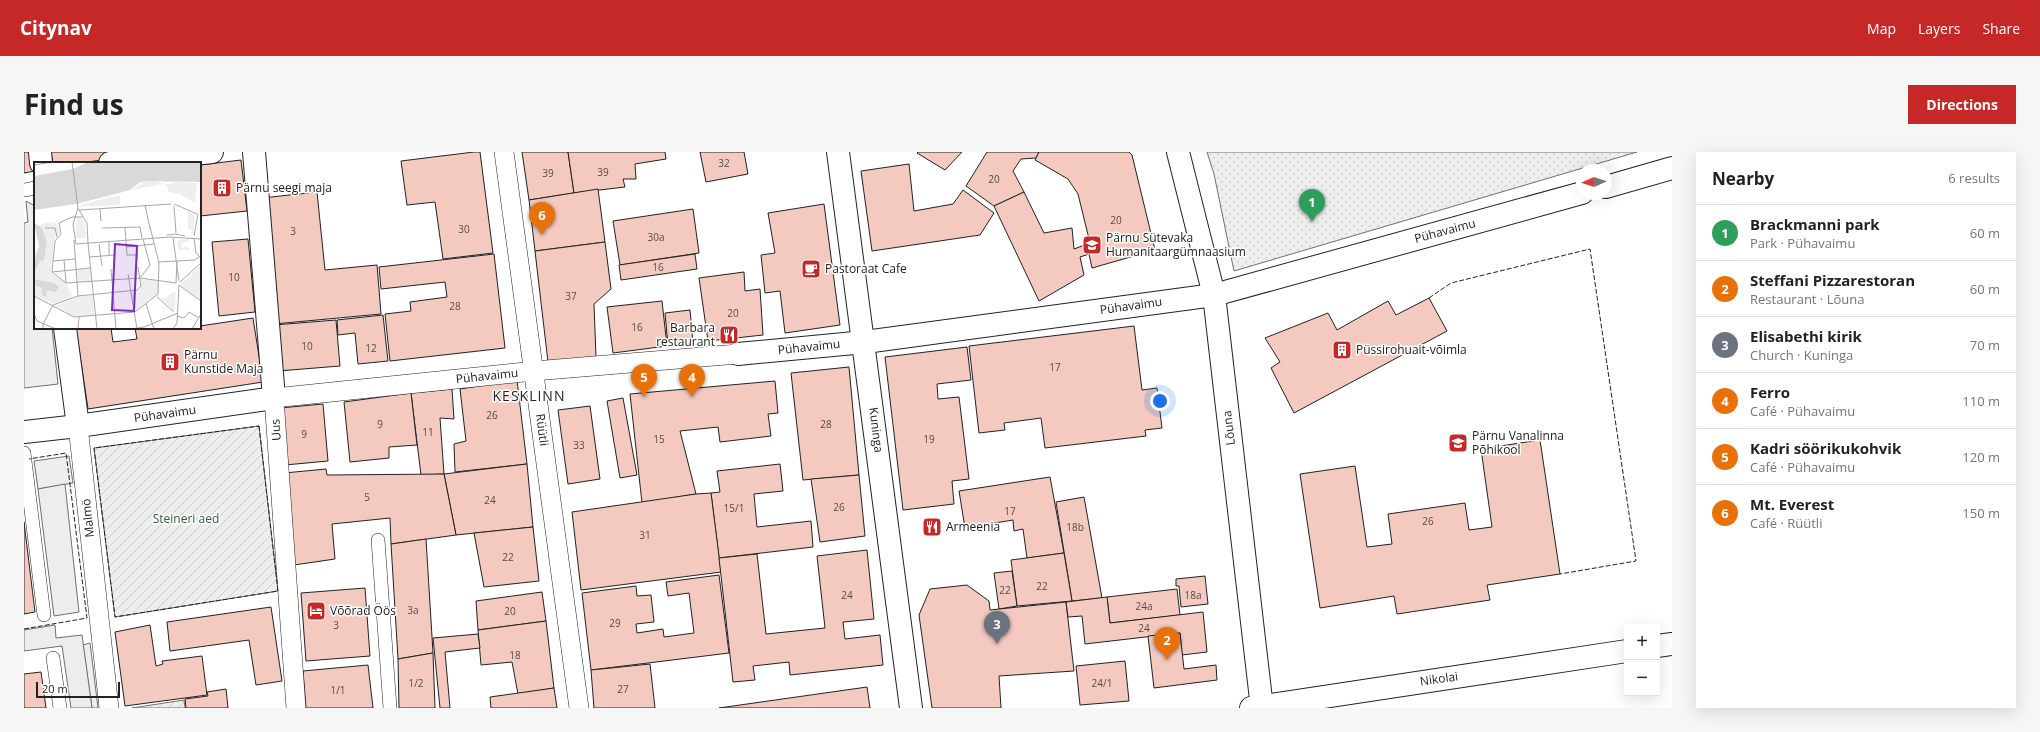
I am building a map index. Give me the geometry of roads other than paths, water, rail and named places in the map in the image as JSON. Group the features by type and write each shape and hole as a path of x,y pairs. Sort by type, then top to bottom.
{"street":[{"path":"40,152 41,162"},
{"path":"119,162 212,152"},
{"name":"Uus","path":"254,152 274,398 296,708"},
{"name":"Rüütli","path":"504,152 579,708"},
{"name":"Kuninga","path":"838,152 865,342 911,708"},
{"name":"Lõuna","path":"1178,152 1214,295 1259,708"},
{"path":"1612,185 1672,168"},
{"name":"Pühavaimu","path":"24,432 78,426 274,398 534,371 865,342 1214,295 1576,195"},
{"name":"Malmö","path":"65,329 78,426 109,708"},
{"path":"1660,646 1672,644"},
{"name":"Nikolai","path":"1259,708 1296,700 1624,651"}],"lane":[{"path":"24,190 34,188"},
{"path":"24,453 44,615"},
{"path":"378,540 390,708"},
{"path":"53,658 60,708"}],"place":[{"name":"Pärnu seegi maja","path":"222,188"},
{"name":"Brackmanni park","path":"1312,222"},
{"name":"Mt. Everest","path":"542,235"},
{"name":"Pärnu Sütevaka Humanitaargümnaasium","path":"1092,245"},
{"name":"Pastoraat Cafe","path":"811,269"},
{"name":"Barbara restaurant","path":"729,335"},
{"name":"Püssirohuait-võimla","path":"1342,350"},
{"name":"Pärnu Kunstide Maja","path":"170,362"},
{"name":"Kadri söörikukohvik","path":"644,397"},
{"name":"Ferro","path":"692,397"},
{"name":"Pärnu Vanalinna Põhikool","path":"1458,443"},
{"name":"Armeenia","path":"932,527"},
{"name":"Võõrad Öös","path":"316,611"},
{"name":"Elisabethi kirik","path":"997,644"},
{"name":"Steffani Pizzarestoran","path":"1167,660"}],"district":[{"name":"KESKLINN","path":"529,396"}],"park label":[{"name":"Steineri aed","path":"186,519"}]}
